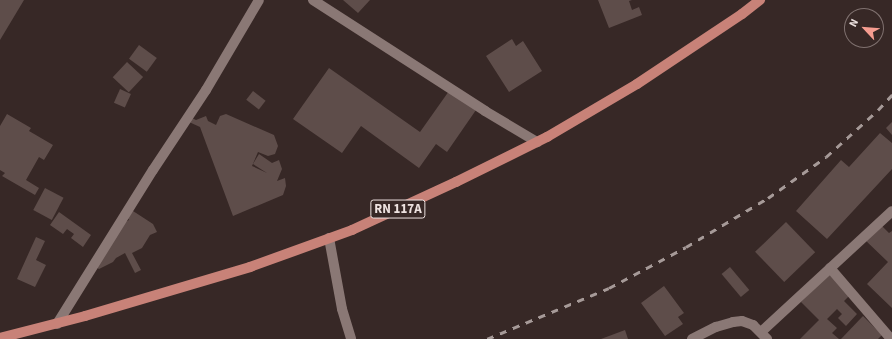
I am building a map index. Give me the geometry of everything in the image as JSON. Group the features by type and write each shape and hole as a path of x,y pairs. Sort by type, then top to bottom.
{"main road":[{"name":"RN 117A","path":"0,338 57,324 250,267 352,230 442,189 537,142 637,84 742,14 760,0"}],"street":[{"path":"57,324 153,170 206,90 259,0"},
{"path":"313,0 479,107 537,142"},
{"path":"692,339 732,322 742,321 753,325 764,335 830,268 892,211"},
{"path":"329,238 342,309 351,339"},
{"path":"830,268 891,339"}],"building":[{"path":"0,0 24,0 0,40"},
{"path":"343,0 370,0 358,13"},
{"path":"598,0 632,0 629,1 632,10 639,7 642,15 609,28"},
{"path":"512,39 516,46 523,41 542,71 509,92 486,56"},
{"path":"139,45 157,58 147,72 129,59"},
{"path":"127,62 143,77 129,92 113,77"},
{"path":"329,68 420,132 449,91 476,110 447,152 436,144 419,168 361,126 342,153 293,119"},
{"path":"120,89 131,94 125,108 114,103"},
{"path":"253,91 266,101 259,110 246,100"},
{"path":"7,114 31,128 29,131 53,145 44,160 39,157 26,180 39,188 35,195 2,176 5,173 0,170 0,126"},
{"path":"226,114 274,135 278,146 275,154 268,156 258,152 252,166 267,173 253,164 259,154 272,163 279,160 282,169 277,181 285,178 286,186 283,195 233,216 200,127 189,122 186,115 196,120 206,116 208,121 216,125 220,116"},
{"path":"892,122 892,135 886,128"},
{"path":"880,133 892,143 892,169 827,239 796,211 841,160 849,167"},
{"path":"45,188 64,198 52,220 33,210"},
{"path":"133,211 153,224 157,232 150,235 142,248 132,253 141,270 135,273 125,253 116,258 113,262 99,269 94,266 112,228 129,220 125,213"},
{"path":"59,212 91,235 83,247 71,238 74,234 67,229 63,234 50,225"},
{"path":"786,222 815,252 784,282 755,252"},
{"path":"879,223 889,233 892,231 892,308 867,284 888,262 864,239"},
{"path":"36,237 45,241 36,260 46,265 35,287 17,279"},
{"path":"730,267 749,290 741,297 722,274"},
{"path":"829,274 850,295 844,301 857,314 846,326 838,318 842,314 837,309 827,319 837,328 832,333 839,339 800,339 819,320 801,302"},
{"path":"664,286 684,313 678,317 683,324 665,336 641,303"},
{"path":"863,316 882,335 878,339 841,339"},
{"path":"625,330 628,339 601,339"}],"railway":[{"path":"487,339 609,288 686,247 768,198 826,157 878,110 892,95"}]}
